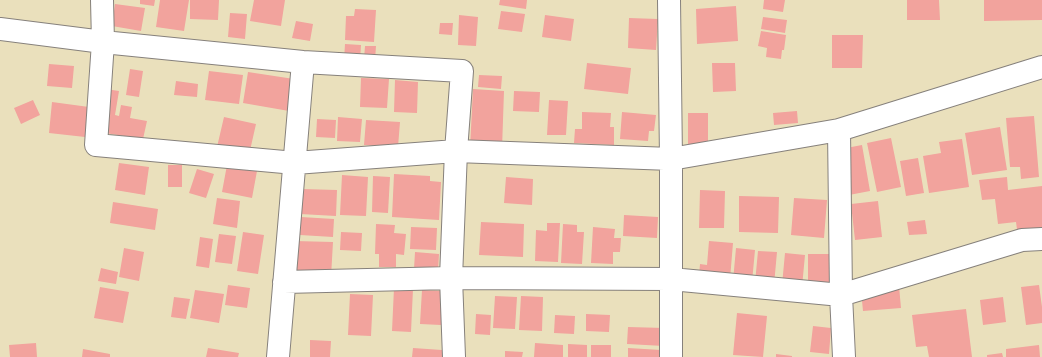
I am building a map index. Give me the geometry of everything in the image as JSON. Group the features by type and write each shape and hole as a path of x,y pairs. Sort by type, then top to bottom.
{"street":[{"path":"102,0 103,42 96,144 294,163 456,151 671,159 839,130 1042,66"},
{"path":"669,0 671,357"},
{"path":"0,28 103,42 304,62 462,71 456,151 451,278 454,357"},
{"path":"278,357 304,62"},
{"path":"839,130 841,295 844,357"},
{"path":"284,282 451,278 671,279 841,295 1022,240 1042,239"}],"building":[{"path":"140,0 155,0 154,6 140,4"},
{"path":"160,0 189,0 184,31 156,27"},
{"path":"190,0 219,0 218,20 190,19"},
{"path":"254,0 285,0 281,26 250,21"},
{"path":"500,0 527,0 526,9 499,5"},
{"path":"764,0 785,0 783,12 763,9"},
{"path":"907,0 939,0 940,20 907,20"},
{"path":"984,0 1042,0 1042,20 984,21"},
{"path":"115,4 145,8 141,31 112,26"},
{"path":"736,6 738,41 697,44 696,9"},
{"path":"355,9 376,10 374,42 345,40 346,16 354,16"},
{"path":"501,11 525,14 522,32 498,29"},
{"path":"230,13 247,14 245,39 228,37"},
{"path":"459,15 478,17 476,46 458,45"},
{"path":"545,15 574,19 571,41 542,37"},
{"path":"763,17 787,20 785,33 761,29"},
{"path":"629,18 658,19 656,50 628,48"},
{"path":"296,21 313,24 310,41 292,38"},
{"path":"440,23 453,23 452,35 439,34"},
{"path":"761,31 786,35 781,59 766,57 767,48 758,46"},
{"path":"832,35 863,35 862,68 832,68"},
{"path":"345,44 361,45 360,61 344,60"},
{"path":"365,46 376,46 375,60 364,59"},
{"path":"587,63 631,68 628,94 584,89"},
{"path":"712,63 735,63 736,91 713,92"},
{"path":"49,64 74,66 72,88 47,86"},
{"path":"130,69 143,71 139,97 126,95"},
{"path":"209,71 243,75 239,104 205,100"},
{"path":"248,72 294,79 289,111 243,103"},
{"path":"479,75 502,76 501,89 478,87"},
{"path":"361,78 389,79 387,108 360,107"},
{"path":"395,80 418,82 417,113 394,112"},
{"path":"176,81 198,84 197,97 174,95"},
{"path":"106,89 119,91 115,115 119,116 121,105 132,107 130,118 147,121 143,139 99,132"},
{"path":"473,89 504,91 502,149 470,148"},
{"path":"514,91 540,92 539,112 513,111"},
{"path":"33,100 40,115 21,124 14,108"},
{"path":"549,100 568,101 566,135 547,135"},
{"path":"52,102 89,107 85,137 49,133"},
{"path":"797,111 798,123 774,125 773,113"},
{"path":"582,112 611,113 610,127 614,127 614,145 574,143 575,129 582,129"},
{"path":"622,112 656,115 654,131 649,131 648,141 620,139"},
{"path":"688,113 708,113 708,148 688,148"},
{"path":"1034,116 1039,177 1021,179 1020,167 1010,167 1006,118"},
{"path":"224,117 256,124 249,155 217,147"},
{"path":"338,117 362,119 360,142 337,141"},
{"path":"317,119 336,120 335,138 316,137"},
{"path":"366,120 400,122 398,147 364,145"},
{"path":"1000,127 1007,170 972,175 965,133"},
{"path":"891,138 901,187 877,192 867,143"},
{"path":"962,139 969,187 929,193 923,156 941,153 939,142"},
{"path":"862,145 870,191 849,195 841,149"},
{"path":"918,158 924,193 906,196 900,161"},
{"path":"119,163 149,167 145,195 115,190"},
{"path":"168,165 182,165 182,187 168,187"},
{"path":"227,165 257,171 252,198 222,192"},
{"path":"197,169 214,174 206,198 189,193"},
{"path":"394,174 430,176 430,181 441,182 439,220 392,217"},
{"path":"342,175 368,177 366,216 340,215"},
{"path":"373,176 390,177 388,213 372,212"},
{"path":"506,177 533,179 532,205 504,203"},
{"path":"1007,177 1008,190 1042,186 1042,235 1018,237 1016,222 998,224 995,199 982,200 979,180"},
{"path":"302,189 337,190 336,216 300,214"},
{"path":"700,190 725,191 724,228 699,228"},
{"path":"739,196 779,197 778,233 739,232"},
{"path":"217,198 240,201 237,228 213,224"},
{"path":"794,198 827,200 824,238 791,235"},
{"path":"878,201 882,237 855,240 851,204"},
{"path":"113,202 158,209 155,230 110,223"},
{"path":"624,215 658,217 657,238 623,236"},
{"path":"301,217 334,219 333,237 300,235"},
{"path":"925,220 927,234 909,235 907,222"},
{"path":"481,222 524,224 523,257 479,255"},
{"path":"547,223 560,223 558,262 535,261 536,230 547,231"},
{"path":"376,224 395,225 394,233 406,234 404,255 396,254 396,267 379,267 379,254 375,254"},
{"path":"563,224 577,225 577,232 584,232 582,264 561,263"},
{"path":"411,227 437,228 436,250 410,249"},
{"path":"593,227 615,229 614,238 621,238 620,252 613,252 613,264 591,263"},
{"path":"243,232 264,235 258,274 237,271"},
{"path":"341,232 362,233 361,251 340,250"},
{"path":"219,234 236,236 232,264 215,262"},
{"path":"200,237 213,239 209,268 196,266"},
{"path":"294,241 333,242 331,277 293,275"},
{"path":"709,241 733,243 730,279 699,276 700,264 707,265"},
{"path":"124,248 144,252 139,281 119,277"},
{"path":"736,248 755,250 752,282 733,281"},
{"path":"758,251 777,252 774,285 755,283"},
{"path":"415,252 439,254 438,271 414,269"},
{"path":"785,253 805,255 802,287 782,285"},
{"path":"808,254 830,254 830,287 808,287"},
{"path":"101,268 118,272 116,284 98,281"},
{"path":"228,285 250,288 247,308 225,305"},
{"path":"1039,285 1042,307 1042,323 1026,325 1021,287"},
{"path":"899,286 901,308 863,311 861,290"},
{"path":"100,287 129,292 123,323 94,318"},
{"path":"394,288 413,289 411,332 392,331"},
{"path":"195,290 224,294 219,323 190,318"},
{"path":"422,290 442,291 441,325 420,324"},
{"path":"350,294 373,295 371,336 348,335"},
{"path":"495,296 517,297 515,329 493,328"},
{"path":"521,296 543,297 542,331 519,330"},
{"path":"174,297 190,299 186,319 171,317"},
{"path":"1003,297 1006,322 983,325 980,300"},
{"path":"966,309 972,357 929,357 927,346 916,347 912,315"},
{"path":"737,313 767,316 763,357 733,355"},
{"path":"476,314 491,315 490,335 475,334"},
{"path":"586,314 610,315 609,332 586,331"},
{"path":"555,315 575,316 574,334 554,333"},
{"path":"813,326 831,328 829,354 810,352"},
{"path":"628,327 665,328 664,346 627,344"},
{"path":"310,340 331,341 330,357 310,357"},
{"path":"36,343 37,357 10,357 9,345"},
{"path":"535,343 563,345 563,357 534,357"},
{"path":"568,344 587,345 587,357 568,357"},
{"path":"591,345 611,345 611,357 591,357"},
{"path":"1039,345 1040,357 1006,357 1006,349"},
{"path":"208,348 239,353 238,357 206,357"},
{"path":"413,348 442,350 442,357 412,357"},
{"path":"628,348 661,350 661,357 628,357"},
{"path":"83,349 110,354 110,357 82,357"},
{"path":"505,351 523,352 522,357 505,357"},
{"path":"1002,353 1003,357 987,357 987,355"},
{"path":"776,354 792,356 792,357 776,357"}]}
